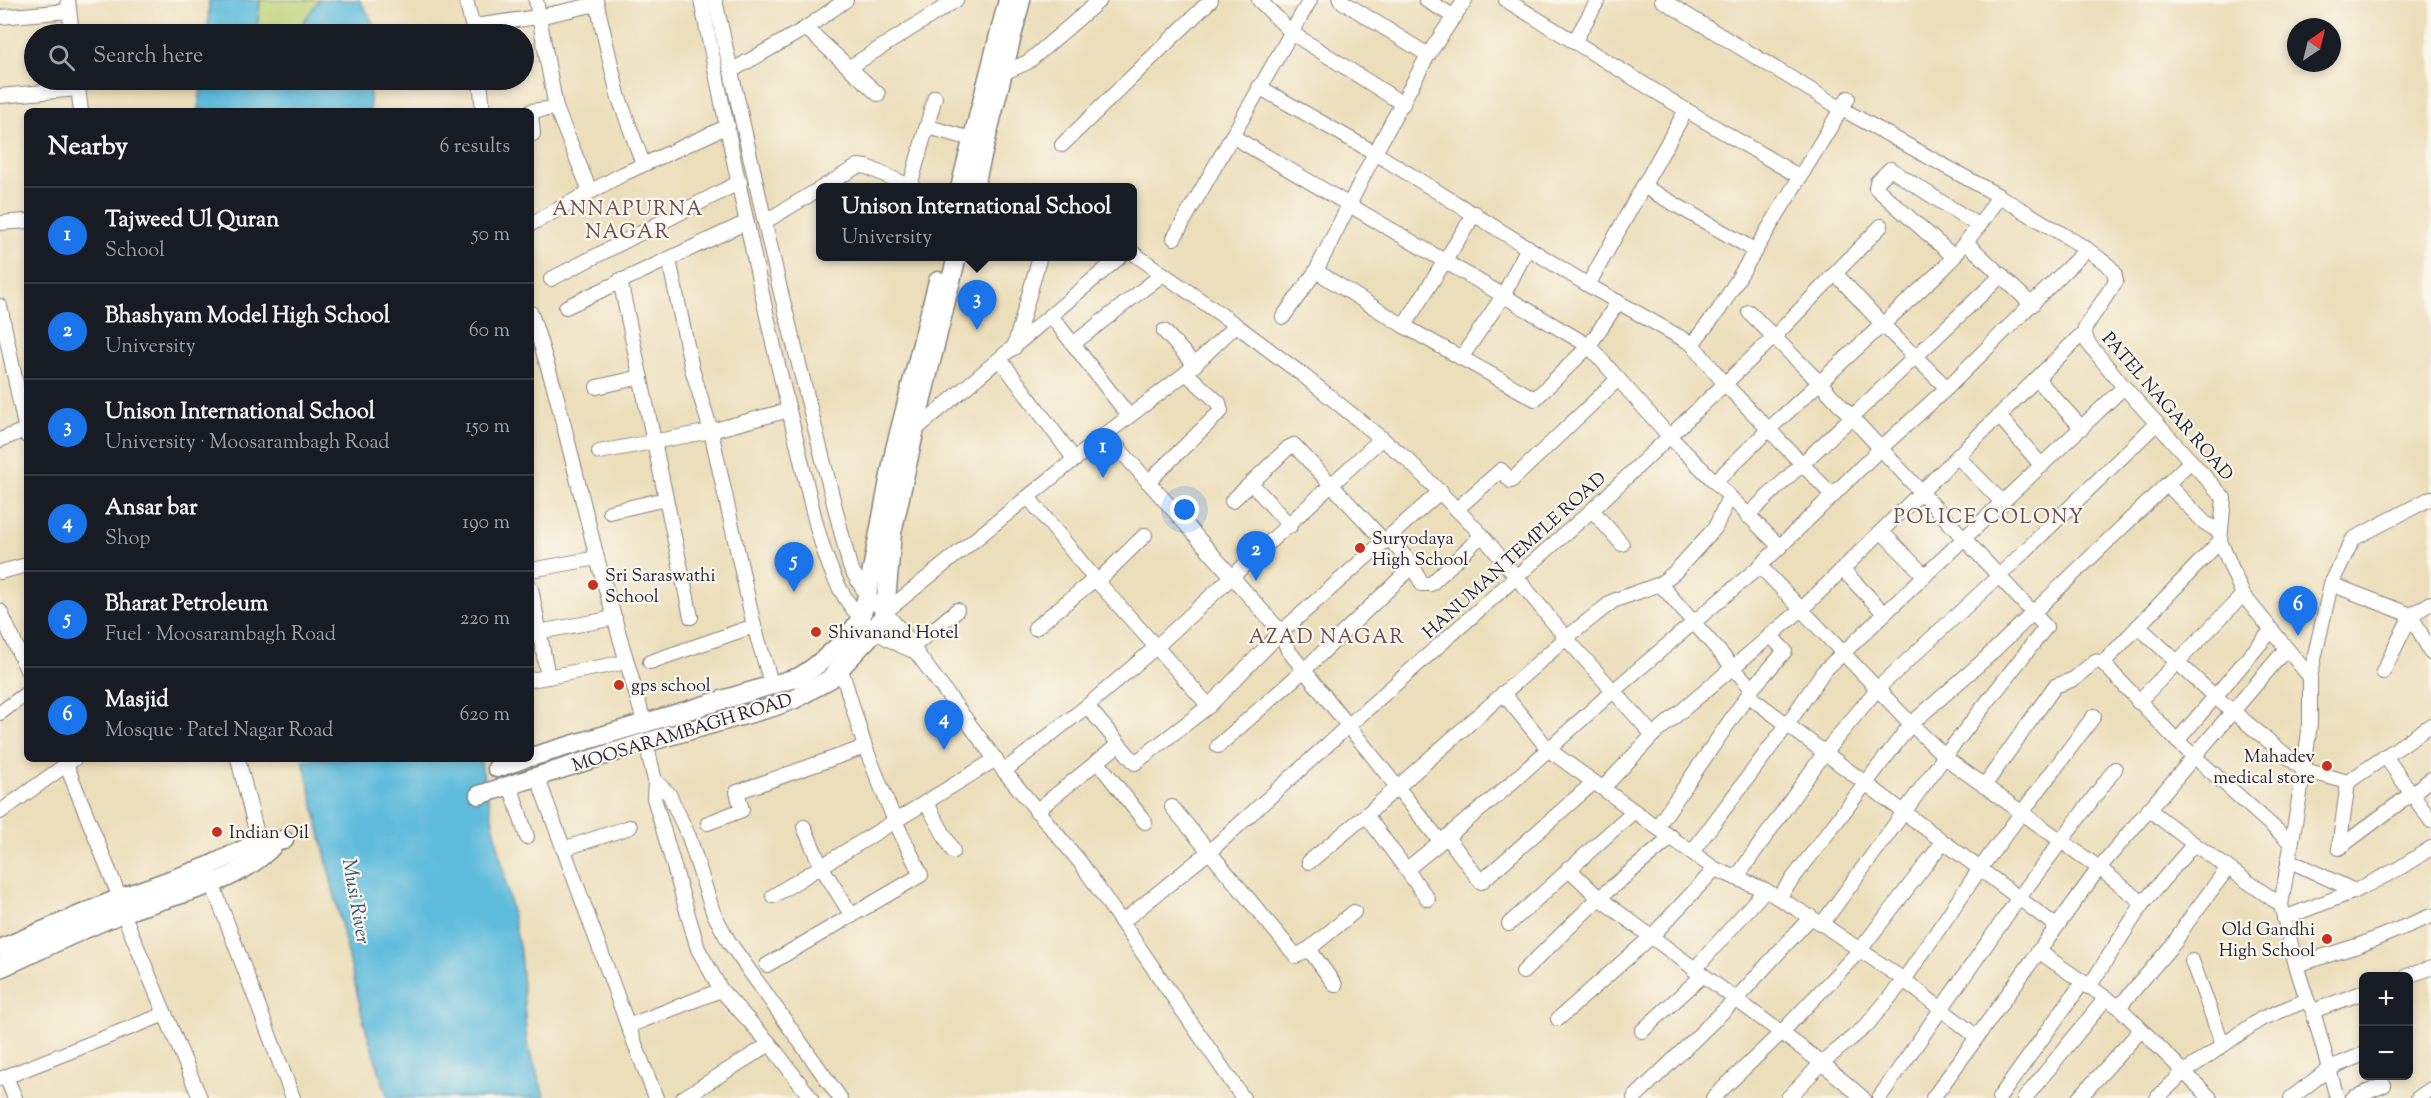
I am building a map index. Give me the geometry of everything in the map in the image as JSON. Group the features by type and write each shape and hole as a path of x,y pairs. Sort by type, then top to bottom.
{"main road":[{"path":"961,183 1008,0"},
{"path":"975,183 1021,0"},
{"path":"860,620 867,596 895,449 943,261"},
{"name":"MOOSARAMBAGH ROAD","path":"534,757 773,707 820,686 841,669 875,631 885,612 892,533 914,431 956,261"},
{"name":"MOOSARAMBAGH ROAD","path":"479,795 537,776 799,677 813,669 830,654 860,620"},
{"name":"MOOSARAMBAGH ROAD","path":"497,768 514,762"},
{"path":"0,949 210,875 271,845"},
{"path":"0,968 122,906"}],"street":[{"path":"466,0 472,24"},
{"path":"536,0 556,108 590,191"},
{"path":"701,0 789,410 825,555 839,587 860,620 875,631 915,649"},
{"path":"716,0 779,285 850,567 867,596 885,612 915,649 1004,771 1080,862 1243,1098"},
{"path":"731,71 806,28 846,0"},
{"path":"850,68 956,0"},
{"path":"1003,73 1028,62 1100,0"},
{"path":"1062,145 1210,0"},
{"path":"1259,0 1293,33 1403,104"},
{"path":"1174,238 1310,0"},
{"path":"1340,0 1428,56"},
{"path":"1426,0 1455,17"},
{"path":"1283,316 1316,271 1375,153 1428,56 1465,0"},
{"path":"1506,0 1800,177"},
{"path":"1574,42 1598,0"},
{"name":"PATEL NAGAR ROAD","path":"1662,0 1845,104 2087,249 2109,266 2114,272 2116,281 2089,318 2084,332 2088,343 2124,387 2224,498 2220,536 2243,595 2310,677"},
{"path":"501,24 596,2 618,96 643,165"},
{"path":"0,17 69,5 71,24"},
{"path":"806,28 878,94"},
{"path":"1259,87 1375,153 1588,285 1692,344 1724,383 1833,496"},
{"path":"0,96 38,90"},
{"path":"78,90 81,108"},
{"path":"481,90 483,108"},
{"path":"913,183 935,97"},
{"path":"1692,344 1719,310 1845,104"},
{"path":"534,112 556,108"},
{"path":"1588,285 1686,110"},
{"path":"534,222 590,191 728,126"},
{"path":"928,128 972,140"},
{"path":"1232,136 1589,346 1669,436 1780,547"},
{"path":"830,183 858,166 867,167 903,183"},
{"path":"1954,257 1876,188 1877,182 1890,169 1979,225"},
{"path":"551,279 740,182"},
{"path":"1643,186 1756,251"},
{"path":"766,221 816,191"},
{"path":"1715,482 1954,257 1999,196"},
{"path":"1404,326 1475,213"},
{"path":"0,223 24,221"},
{"path":"567,307 747,222"},
{"name":"HANUMAN TEMPLE ROAD","path":"1122,921 1210,851 1592,510 1774,337 1881,226"},
{"path":"1966,242 2032,305"},
{"path":"1461,357 1503,296 1528,247"},
{"path":"1407,869 1549,750 1613,691 1760,566 1881,448 1947,388 2087,249"},
{"path":"1137,256 1236,325 1382,438 1441,491 1482,535 1566,638 1653,735"},
{"path":"669,260 693,369 711,431 754,626 772,686"},
{"path":"1014,348 1039,261"},
{"path":"914,431 1052,317 1115,261"},
{"path":"1316,271 1404,326 1535,399 1589,346 1618,302"},
{"path":"1073,344 1163,274"},
{"path":"1836,274 1882,324 1947,388"},
{"path":"1747,516 2002,275"},
{"path":"620,280 691,617"},
{"path":"0,306 24,422"},
{"path":"1634,1098 1817,921 2046,627 2000,575 1920,494 1881,448 1820,383 1749,312"},
{"path":"1052,317 1129,416"},
{"path":"534,323 555,390 597,558 627,662 655,781 654,798 698,950 721,990 770,1044 811,1098"},
{"path":"885,612 1190,369 1236,325"},
{"path":"1148,482 1221,411 1219,403 1190,369 1164,331"},
{"path":"1106,434 1281,632 1288,650 1349,725 1396,789 1481,882 1599,785 1653,735 1802,609 2084,332"},
{"path":"1000,359 1075,460"},
{"path":"597,387 641,377"},
{"path":"1457,509 1502,470 1511,481 1618,379"},
{"path":"2037,379 2082,428"},
{"path":"1692,852 1787,725 1823,672 2124,387"},
{"path":"599,452 711,431 789,410"},
{"path":"1999,416 2042,466"},
{"path":"1736,878 1825,752 1878,688 2000,575 2157,423"},
{"path":"0,440 24,433"},
{"path":"1004,771 1087,706 1156,647 1230,576 1290,526 1382,438"},
{"path":"1232,501 1294,445 1413,566 1422,584 1431,584 1482,535"},
{"path":"1958,457 2003,503"},
{"path":"1778,898 1911,724 1984,660 2191,461"},
{"path":"1251,483 1290,526"},
{"path":"2103,663 2220,536 2167,484"},
{"path":"1087,706 1135,763 1209,706 1281,632 1441,491"},
{"path":"1028,497 1096,581 1209,706"},
{"path":"1309,862 1396,789 1566,638 1614,600 1641,583 1660,584 1675,572 1715,528 1729,497"},
{"path":"610,512 665,498"},
{"path":"2337,1098 2282,912 2290,842 2304,770 2310,723 2310,677 2331,584 2357,536 2431,498"},
{"path":"1592,510 1622,544"},
{"path":"1882,532 1925,576"},
{"path":"1035,628 1096,581 1145,535"},
{"path":"534,569 597,558"},
{"path":"0,572 24,566"},
{"path":"1218,746 1304,670 1413,566"},
{"path":"1760,566 1911,724 1945,756 2060,842 2099,868 2143,903"},
{"path":"1843,570 1884,613"},
{"path":"1660,584 1733,668 1750,692 1787,725 2056,926"},
{"path":"2331,584 2411,615 2431,653"},
{"path":"2138,702 2243,595"},
{"path":"2383,672 2411,615 2431,603"},
{"path":"915,649 957,610"},
{"path":"0,614 24,664"},
{"path":"534,615 536,633 548,677"},
{"path":"536,633 615,618"},
{"path":"650,662 754,626"},
{"path":"2138,626 2214,696 2304,770 2348,782"},
{"path":"2177,741 2271,631"},
{"path":"1657,827 1750,692 1785,651 1770,635"},
{"path":"1933,1098 2099,868 2286,649"},
{"path":"1984,786 2055,686 2074,679 2095,661 2103,663 2177,741 2290,842"},
{"path":"534,679 627,662"},
{"path":"766,965 921,875 895,821 865,747 841,669"},
{"path":"1503,693 1549,750 1715,869 1765,890 1817,921 1904,980 1977,1037"},
{"path":"0,713 24,695"},
{"path":"1788,1098 1822,1064 1866,1026 1904,980 1980,870 2094,716"},
{"path":"2431,725 2348,782 2339,848 2431,779"},
{"path":"1036,811 1118,745"},
{"path":"708,824 742,810 737,792 865,747"},
{"path":"2385,756 2431,821"},
{"path":"772,896 996,759"},
{"path":"1097,761 1145,822"},
{"path":"0,812 67,762"},
{"path":"68,762 197,1097"},
{"path":"239,762 271,845"},
{"path":"1878,1098 2018,899 2115,769"},
{"path":"537,776 656,1098"},
{"path":"655,781 669,794 689,837 713,912 729,942 840,1098"},
{"path":"510,785 527,837"},
{"path":"926,802 953,851"},
{"path":"1172,807 1296,956 1309,949 1354,912"},
{"path":"2148,809 2282,912"},
{"path":"1509,924 1568,868 1634,811"},
{"path":"1366,815 1428,899"},
{"path":"563,849 630,826"},
{"path":"804,827 821,866 852,916"},
{"path":"1522,972 1599,898 1672,837"},
{"path":"1713,1098 1781,1033 1860,950 1942,842"},
{"path":"1999,1098 2086,985 2143,903 2194,844"},
{"path":"2282,912 2355,891 2398,869 2431,848"},
{"path":"2288,860 2355,891"},
{"path":"1568,868 1599,898 1822,1064 1863,1098"},
{"path":"1558,1019 1651,937 1715,869"},
{"path":"2119,1007 2175,942 2227,869"},
{"path":"210,875 293,1098"},
{"path":"1642,1031 1698,973 1765,890"},
{"path":"2296,965 2360,945 2431,916"},
{"path":"1309,949 1335,985"},
{"path":"2038,951 2119,1007 2210,1098"},
{"path":"2192,961 2223,1045"},
{"path":"2413,974 2431,968"},
{"path":"628,1026 721,990"},
{"path":"2157,1098 2183,1073 2261,1019 2359,993"},
{"path":"2025,1098 2105,999"},
{"path":"15,1098 3,1078 165,1014"},
{"path":"2079,1098 2141,1030"},
{"path":"683,1098 770,1044"},
{"path":"2291,1098 2330,1068 2359,1056"},
{"path":"2353,1098 2384,1085"},
{"path":"2418,1098 2431,1089"}],"green space":[{"path":"260,0 319,0 302,24 257,24"}],"water":[{"path":"209,0 260,0 257,24 208,24"},
{"path":"319,0 359,0 373,24 302,24"},
{"path":"201,90 370,90 370,108 198,108"},
{"name":"Musi River","path":"304,762 481,762 520,951 527,1043 545,1098 388,1098 364,1023"}],"place":[{"name":"Unison International School","path":"977,330"},
{"name":"Tajweed Ul Quran","path":"1103,478"},
{"name":"Suryodaya High School","path":"1360,548"},
{"name":"Bhashyam Model High School","path":"1256,581"},
{"name":"Sri Saraswathi School","path":"593,585"},
{"name":"Bharat Petroleum","path":"794,592"},
{"name":"Shivanand Hotel","path":"816,632"},
{"name":"Masjid","path":"2298,636"},
{"name":"gps school","path":"619,685"},
{"name":"Ansar bar","path":"944,750"},
{"name":"Mahadev medical store","path":"2327,766"},
{"name":"Indian Oil","path":"217,832"},
{"name":"Old Gandhi High School","path":"2327,939"}],"district":[{"name":"ANNAPURNA NAGAR","path":"628,220"},
{"name":"POLICE COLONY","path":"1989,516"},
{"name":"AZAD NAGAR","path":"1327,636"}]}
